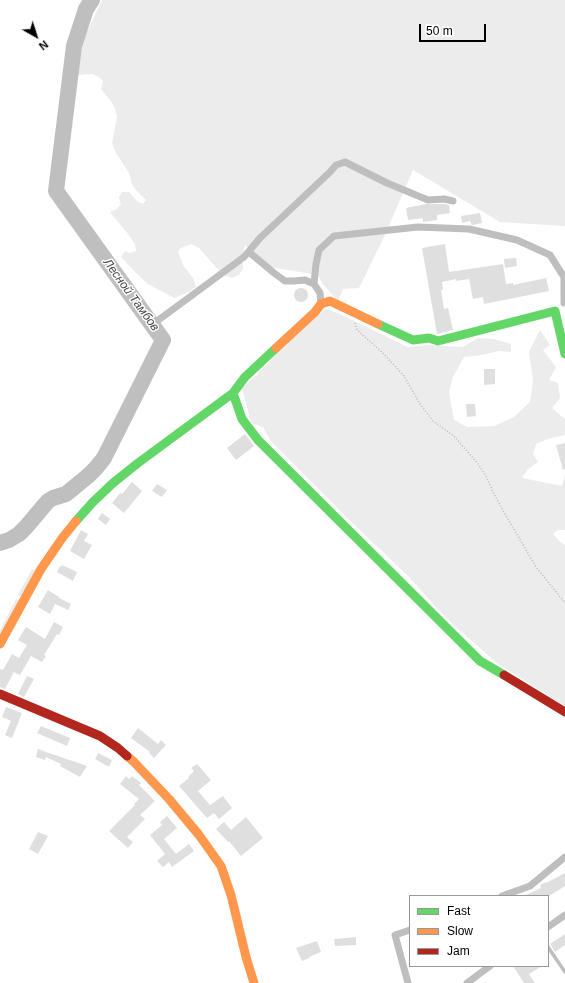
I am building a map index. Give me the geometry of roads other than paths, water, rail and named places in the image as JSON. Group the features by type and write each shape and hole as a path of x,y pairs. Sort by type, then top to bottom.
{"street":[{"path":"153,324 244,257 260,238 336,165 345,162 428,200 444,199 452,202"},
{"path":"0,644 41,569 63,537 93,502 113,483 138,463 233,394 245,377 315,312 321,304 330,301 413,340 429,338 438,341 555,311 565,303 564,277 550,255 517,240 469,229 418,227 334,236 319,250 314,284"},
{"path":"249,252 285,281 305,280 314,284 320,293 321,304"},
{"path":"555,311 565,354"},
{"path":"233,394 242,419 258,440 480,661 565,712"},
{"path":"0,694 100,736 118,748 134,762 169,799 200,835 221,866 231,895 254,983"},
{"path":"505,895 530,886 565,856"},
{"path":"549,926 565,915"},
{"path":"408,983 395,935 409,930"},
{"path":"467,983 489,967"}],"lane":[{"path":"549,948 565,972"}],"waterway":[{"name":"Лесной Тамбов","path":"0,543 19,534 48,501 66,494 96,468 104,458 163,340 56,191 74,46 86,9 92,0"}]}
